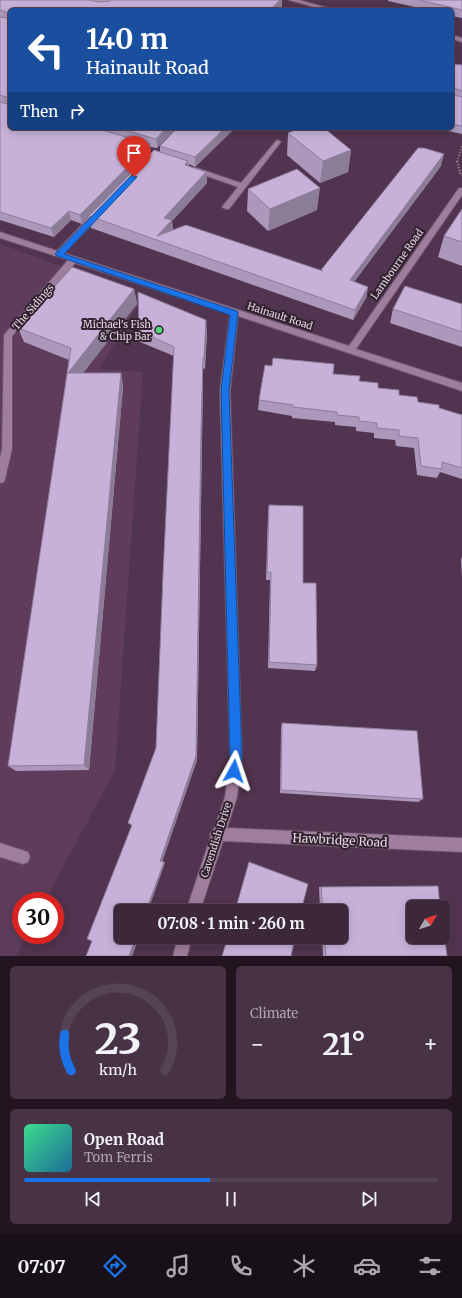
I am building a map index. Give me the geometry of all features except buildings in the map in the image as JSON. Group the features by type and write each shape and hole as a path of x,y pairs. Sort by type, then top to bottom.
{"street":[{"path":"292,0 325,8"},
{"path":"226,207 278,142"},
{"path":"184,167 242,186"},
{"name":"Lambourne Road","path":"350,351 462,190"},
{"path":"59,254 104,208"},
{"name":"Hainault Road","path":"0,235 462,388"},
{"name":"The Sidings","path":"0,479 7,449 8,335 74,259"},
{"name":"Cavendish Drive","path":"196,904 230,796 236,758 225,391 234,313"},
{"name":"Hawbridge Road","path":"217,834 462,845"},
{"path":"0,850 23,857"},
{"path":"180,956 184,944"}],"path":[{"path":"462,146 457,162 462,180"}],"shaded area":[{"path":"0,244 141,295 140,302 99,369 143,372 115,770 50,892 12,892 12,944 22,944 16,956 0,956"}],"place":[{"name":"Michael's Fish & Chip Bar","path":"159,330"}],"route":[{"path":"134,177 59,254 234,313 225,391 236,758 234,771"}]}
